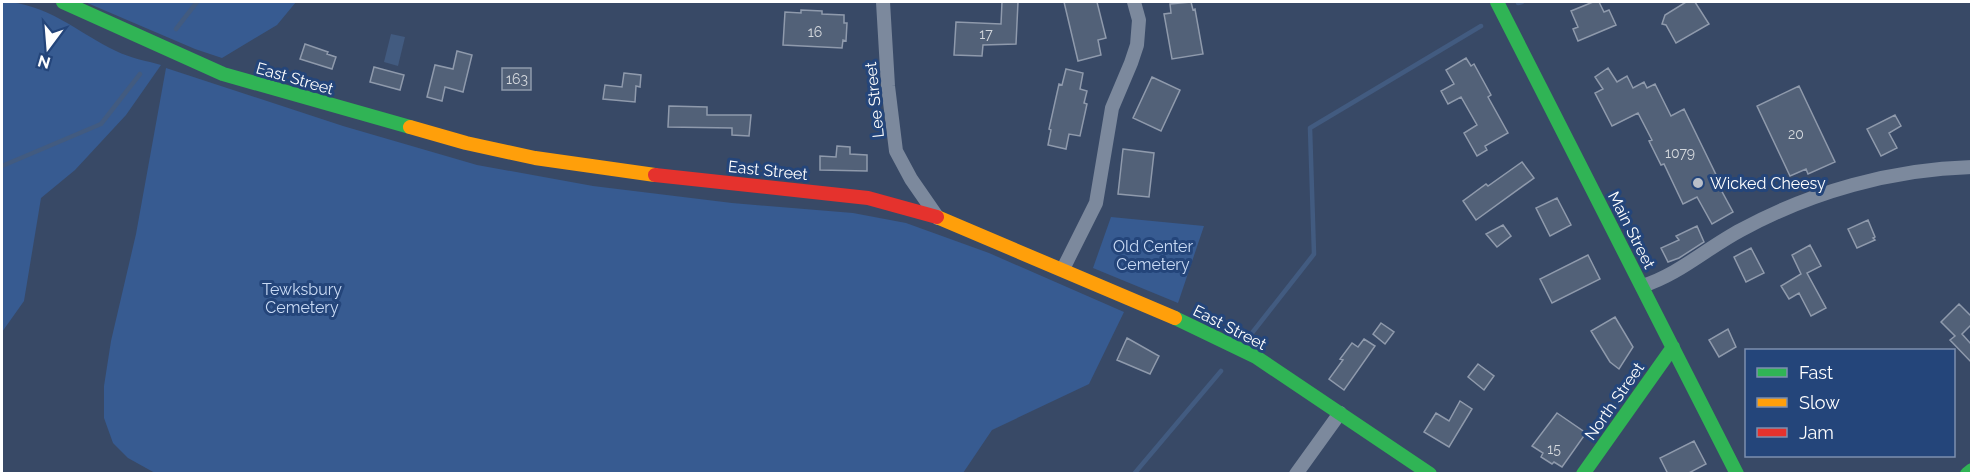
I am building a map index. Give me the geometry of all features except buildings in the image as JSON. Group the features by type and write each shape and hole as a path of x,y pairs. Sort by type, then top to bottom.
{"main road":[{"name":"East Street","path":"63,2 138,38 223,74 466,143 535,158 654,175 868,198 938,218 1152,307 1256,357 1430,474"},
{"name":"Main Street","path":"1497,2 1737,474"},
{"name":"North Street","path":"1583,474 1673,347"},
{"path":"1967,474 1971,470"}],"street":[{"name":"Lee Street","path":"883,2 888,86 897,151 910,179 938,218"},
{"path":"1063,269 1096,203 1112,108 1137,45 1139,20 1134,2"},
{"path":"1642,286 1661,280 1754,223 1828,194 1863,182 1901,174 1971,167"},
{"path":"1296,474 1340,413"}],"green space":[{"path":"2,2 33,7 116,51 161,65 126,115 75,170 41,198 24,301 2,332"},
{"path":"85,2 296,2 277,25 222,58 195,49"},
{"name":"Tewksbury Cemetery","path":"166,68 343,126 477,165 593,186 732,203 853,213 906,223 989,253 1124,312 1089,384 992,430 963,473 155,473 128,458 113,443 104,418 104,386 111,341 136,234"},
{"name":"Old Center Cemetery","path":"1111,217 1204,226 1178,303 1093,268"}],"shaded area":[{"path":"391,34 405,37 398,66 384,62"}],"waterway":[{"path":"176,29 197,2"},
{"path":"1518,3 1522,2"},
{"path":"1252,333 1314,254 1310,128 1481,26"},
{"path":"2,166 101,124 140,74"},
{"path":"1134,474 1221,371"}],"traffic: fast":[{"path":"63,2 223,74 410,127"},
{"path":"1497,2 1737,474"},
{"path":"1175,318 1256,357 1430,474"},
{"path":"1583,474 1673,347"},
{"path":"1967,474 1972,470"}],"traffic: slow":[{"path":"410,127 466,143 535,158 655,175"},
{"path":"937,217 1175,318"}],"traffic: jam":[{"path":"655,175 868,198 937,217"}],"place":[{"name":"Wicked Cheesy","path":"1698,183"}]}
